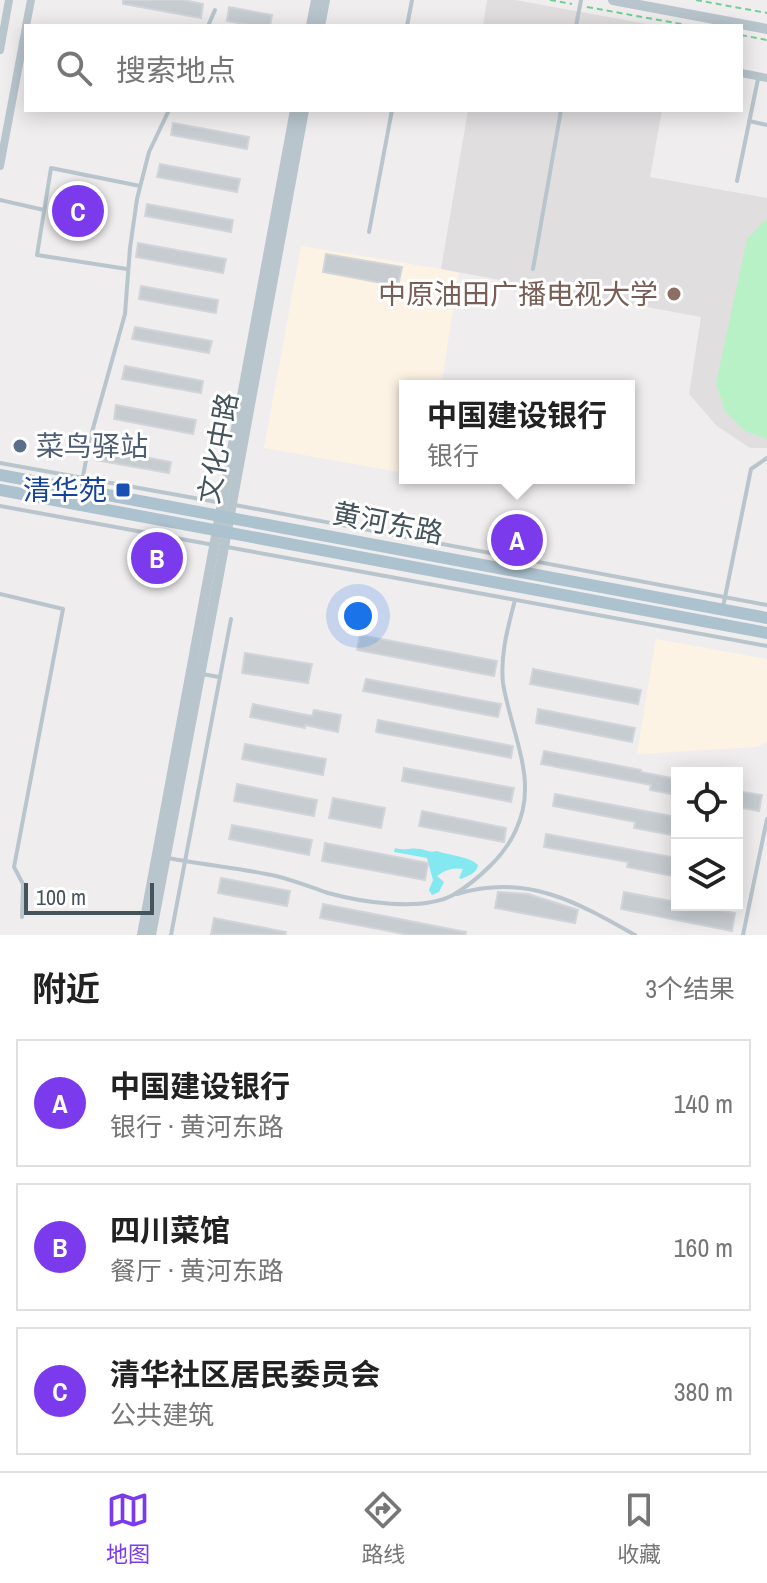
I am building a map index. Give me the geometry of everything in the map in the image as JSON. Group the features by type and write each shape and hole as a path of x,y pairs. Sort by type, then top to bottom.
{"main road":[{"name":"黄河东路","path":"0,475 82,484 226,510 724,603 767,618"},
{"name":"黄河东路","path":"0,490 767,633"}],"street":[{"path":"0,50 9,0"},
{"path":"26,24 31,0"},
{"path":"311,24 316,0"},
{"path":"320,24 325,0"},
{"path":"613,0 740,24"},
{"path":"743,24 767,29"},
{"path":"0,166 24,37"},
{"path":"743,73 763,77"},
{"name":"文化中路","path":"151,935 201,674 222,532 295,112"},
{"name":"文化中路","path":"226,510 304,112"},
{"name":"文化中路","path":"142,935 220,546"}],"lane":[{"path":"407,24 412,0"},
{"path":"576,24 580,3"},
{"path":"209,24 215,10"},
{"path":"737,181 749,121 763,77"},
{"path":"0,463 82,484 90,439 125,314 133,223 140,186 149,152 168,112"},
{"path":"369,232 392,112"},
{"path":"533,269 561,112"},
{"path":"749,121 767,125"},
{"path":"128,269 37,255 51,168 140,186"},
{"path":"0,200 44,210"},
{"path":"767,458 751,469 724,603 767,605"},
{"path":"0,506 767,646"},
{"path":"0,594 63,609 14,867 23,884 22,917"},
{"path":"451,896 501,856 524,806 526,785 503,681 504,647 515,600"},
{"path":"171,935 231,619"},
{"path":"201,674 219,677"},
{"path":"743,935 767,819"},
{"path":"166,858 264,873 329,893 372,901 411,904 475,889 522,887 584,906 635,935"}],"path":[{"path":"550,0 580,3 682,24"},
{"path":"696,0 767,13"},
{"path":"743,35 767,40"}],"shaded area":[{"path":"487,0 515,0 647,24 483,24"},
{"name":"中原油田广播电视大学","path":"468,112 662,112 650,177 767,198 767,448 750,448 717,426 689,394 701,317 441,269"},
{"path":"301,246 459,272 442,380 399,380 399,472 264,448"},
{"path":"656,639 767,659 767,742 757,747 637,754"}],"green space":[{"path":"767,220 767,439 745,431 725,411 716,383 747,239"}],"water":[{"path":"395,848 437,851 465,858 478,865 474,872 461,879 463,869 440,874 437,876 444,882 439,892 432,895 429,890 433,880 427,858 394,852"}],"building":[{"path":"123,0 184,0 203,4 201,18 123,4"},
{"path":"229,7 272,15 270,24 227,21"},
{"path":"173,123 249,137 247,149 171,135"},
{"path":"160,164 240,179 237,192 157,177"},
{"path":"147,204 233,220 231,232 145,216"},
{"path":"138,243 226,259 223,273 136,257"},
{"path":"326,254 402,267 398,286 323,272"},
{"path":"141,286 218,300 216,313 139,299"},
{"path":"135,327 212,341 209,353 132,339"},
{"path":"125,366 203,381 201,393 122,379"},
{"path":"116,405 196,420 193,434 114,419"},
{"path":"97,448 171,462 169,473 95,460"},
{"path":"360,635 497,661 494,676 357,650"},
{"path":"245,653 312,664 308,683 242,673"},
{"path":"533,669 641,690 638,704 530,684"},
{"path":"366,679 501,704 498,717 363,691"},
{"path":"253,704 312,716 314,710 341,715 338,732 250,717"},
{"path":"538,709 635,728 632,742 536,723"},
{"path":"378,720 513,746 511,758 376,732"},
{"path":"245,744 326,759 323,775 242,759"},
{"path":"544,751 641,770 671,778 671,794 650,790 651,785 541,764"},
{"path":"404,768 514,788 511,802 402,781"},
{"path":"237,784 317,800 314,816 234,801"},
{"path":"743,792 762,795 759,811 743,808"},
{"path":"555,794 671,816 671,835 634,828 635,822 553,806"},
{"path":"333,798 385,808 381,828 329,818"},
{"path":"422,811 506,828 504,842 419,826"},
{"path":"232,825 312,840 309,855 229,839"},
{"path":"546,834 671,857 671,876 627,867 628,862 544,847"},
{"path":"325,843 428,863 425,880 322,861"},
{"path":"221,878 290,891 287,906 218,893"},
{"path":"498,892 528,894 578,910 575,923 495,908"},
{"path":"624,892 671,901 671,911 735,913 732,931 621,909"},
{"path":"323,904 466,932 465,935 410,935 320,918"},
{"path":"214,918 286,932 285,935 211,934"}],"place":[{"name":"清华社区居民委员会","path":"78,211"},
{"name":"中原油田广播电视大学","path":"674,294"},
{"name":"菜鸟驿站","path":"20,446"},
{"name":"清华苑","path":"123,490"},
{"name":"中国建设银行","path":"517,540"},
{"name":"四川菜馆","path":"157,558"}]}
